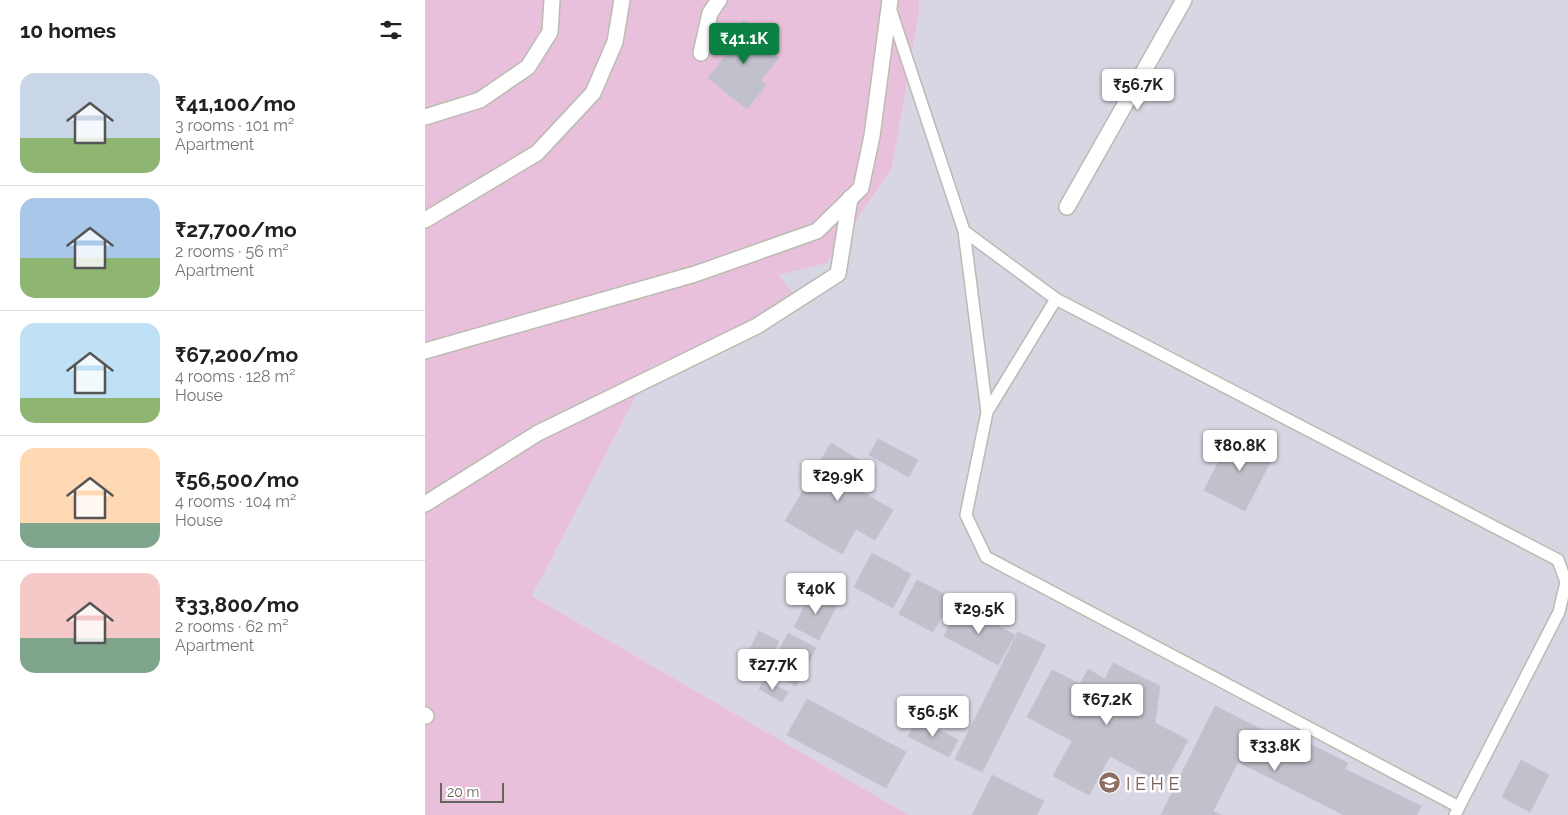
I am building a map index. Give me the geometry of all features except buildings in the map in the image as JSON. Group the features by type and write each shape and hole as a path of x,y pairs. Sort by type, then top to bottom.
{"street":[{"path":"425,116 480,100 528,67 550,32 552,0"},
{"path":"425,220 537,153 593,93 615,42 622,0"},
{"path":"701,52 710,13 719,0"},
{"path":"1067,207 1184,0"},
{"path":"425,351 695,274 817,231 861,188 890,4"},
{"path":"425,504 538,433 757,326 838,274 850,198"}],"lane":[{"path":"890,4 964,231 987,412 966,515 986,557 1457,811 1559,612 1566,582 1558,560 1055,299 964,231"},
{"path":"987,412 1055,299"}],"shaded area":[{"path":"425,0 919,0 919,13 892,169 827,263 779,275 799,301 651,367 532,596 909,815 425,815"},
{"path":"919,0 1568,0 1568,815 909,815 532,596 651,367 798,301 779,275 827,263 892,170 919,13"}],"place":[{"name":"I E H E","path":"1110,783"}]}
